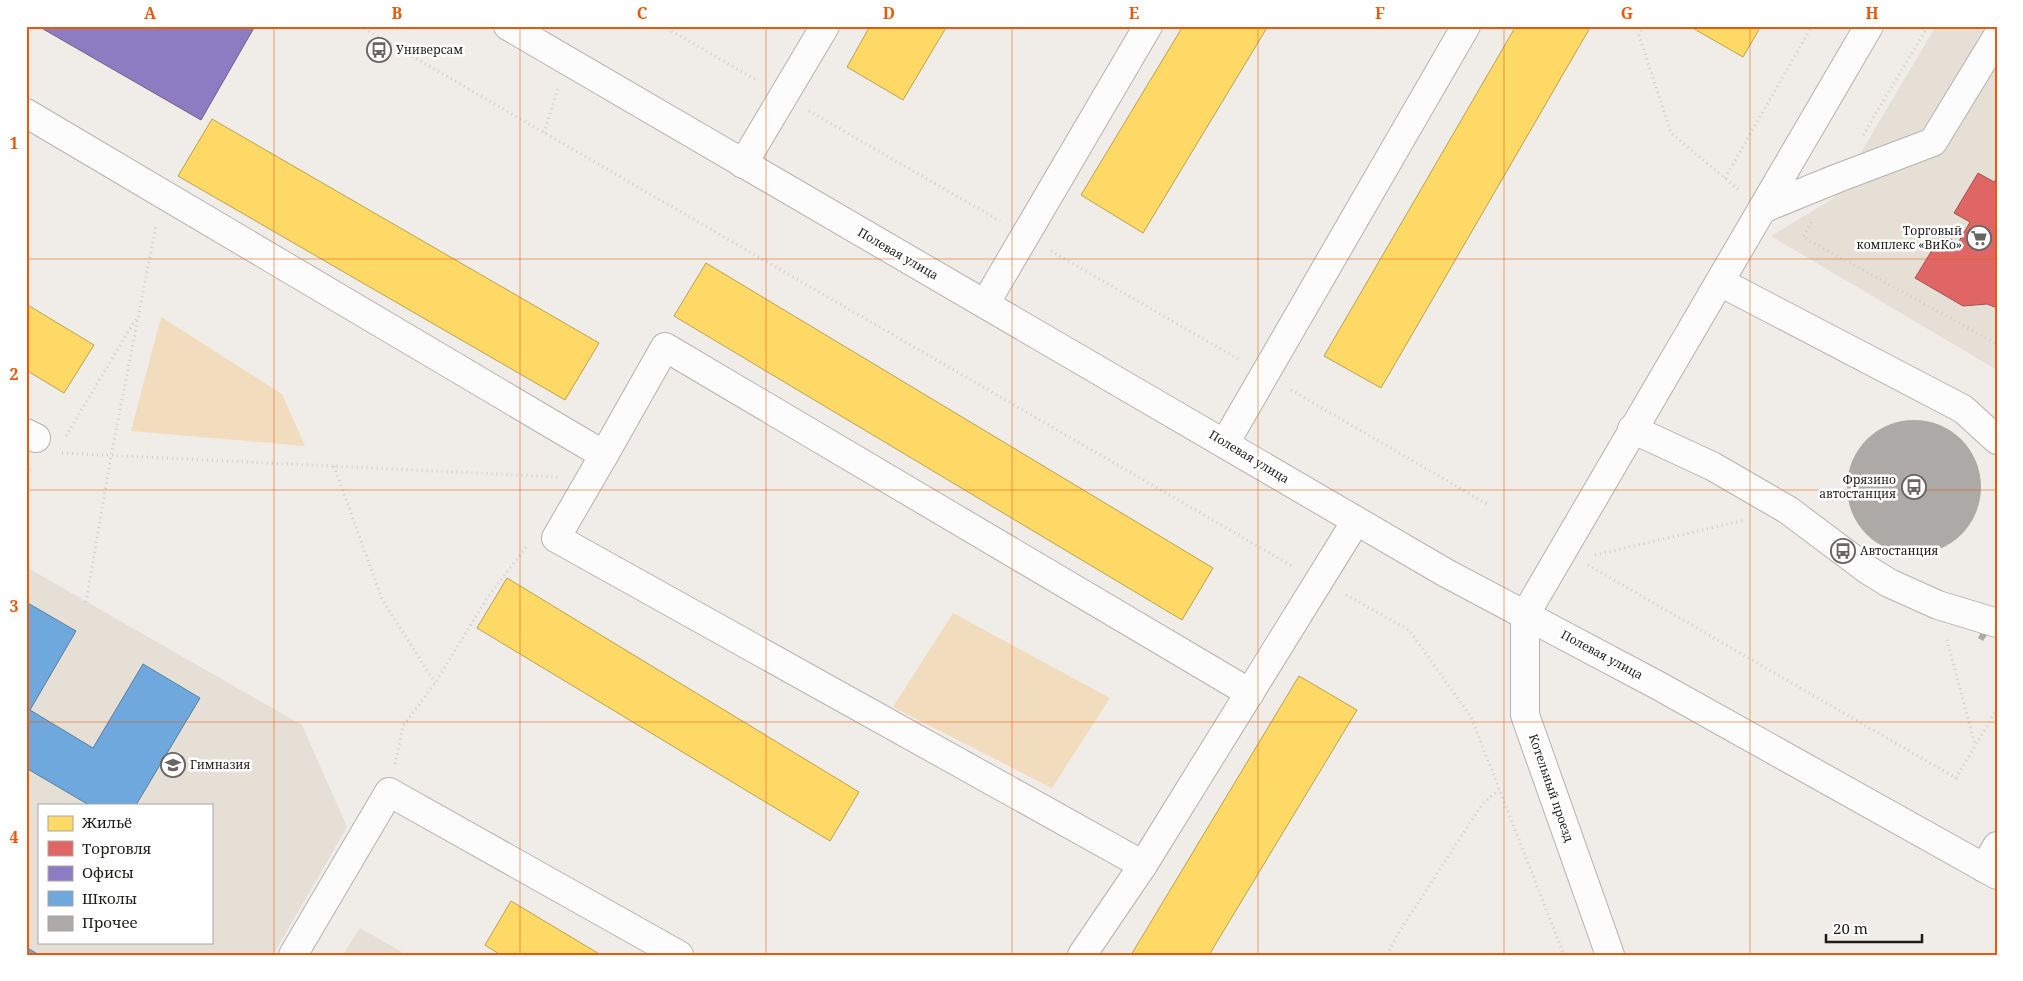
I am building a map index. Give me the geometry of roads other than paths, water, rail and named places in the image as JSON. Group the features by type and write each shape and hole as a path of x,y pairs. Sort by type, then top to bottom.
{"street":[{"name":"Полевая улица","path":"508,26 1446,573 1993,863"},
{"path":"743,164 825,26"},
{"path":"985,304 1148,26"},
{"path":"1225,443 1466,26"},
{"path":"1525,615 1869,26"},
{"path":"1762,210 1838,178 1934,142 1997,37"},
{"path":"26,113 162,193 598,467"},
{"path":"1720,282 1962,409 1997,440"},
{"path":"1143,865 556,538 665,347 1250,693"},
{"path":"1632,429 1712,466 1788,510 1868,570 1889,583 1938,605 1995,616"},
{"path":"1082,955 1143,865 1356,521"},
{"name":"Котельный проезд","path":"1525,615 1525,715 1610,955"},
{"path":"293,955 389,792 679,955"}],"place":[{"name":"Универсам","path":"379,50"},
{"name":"Торговый комплекс «ВиКо»","path":"1979,238"},
{"name":"Фрязино автостанция","path":"1914,487"},
{"name":"Автостанция","path":"1843,551"},
{"name":"Гимназия","path":"173,765"}]}
